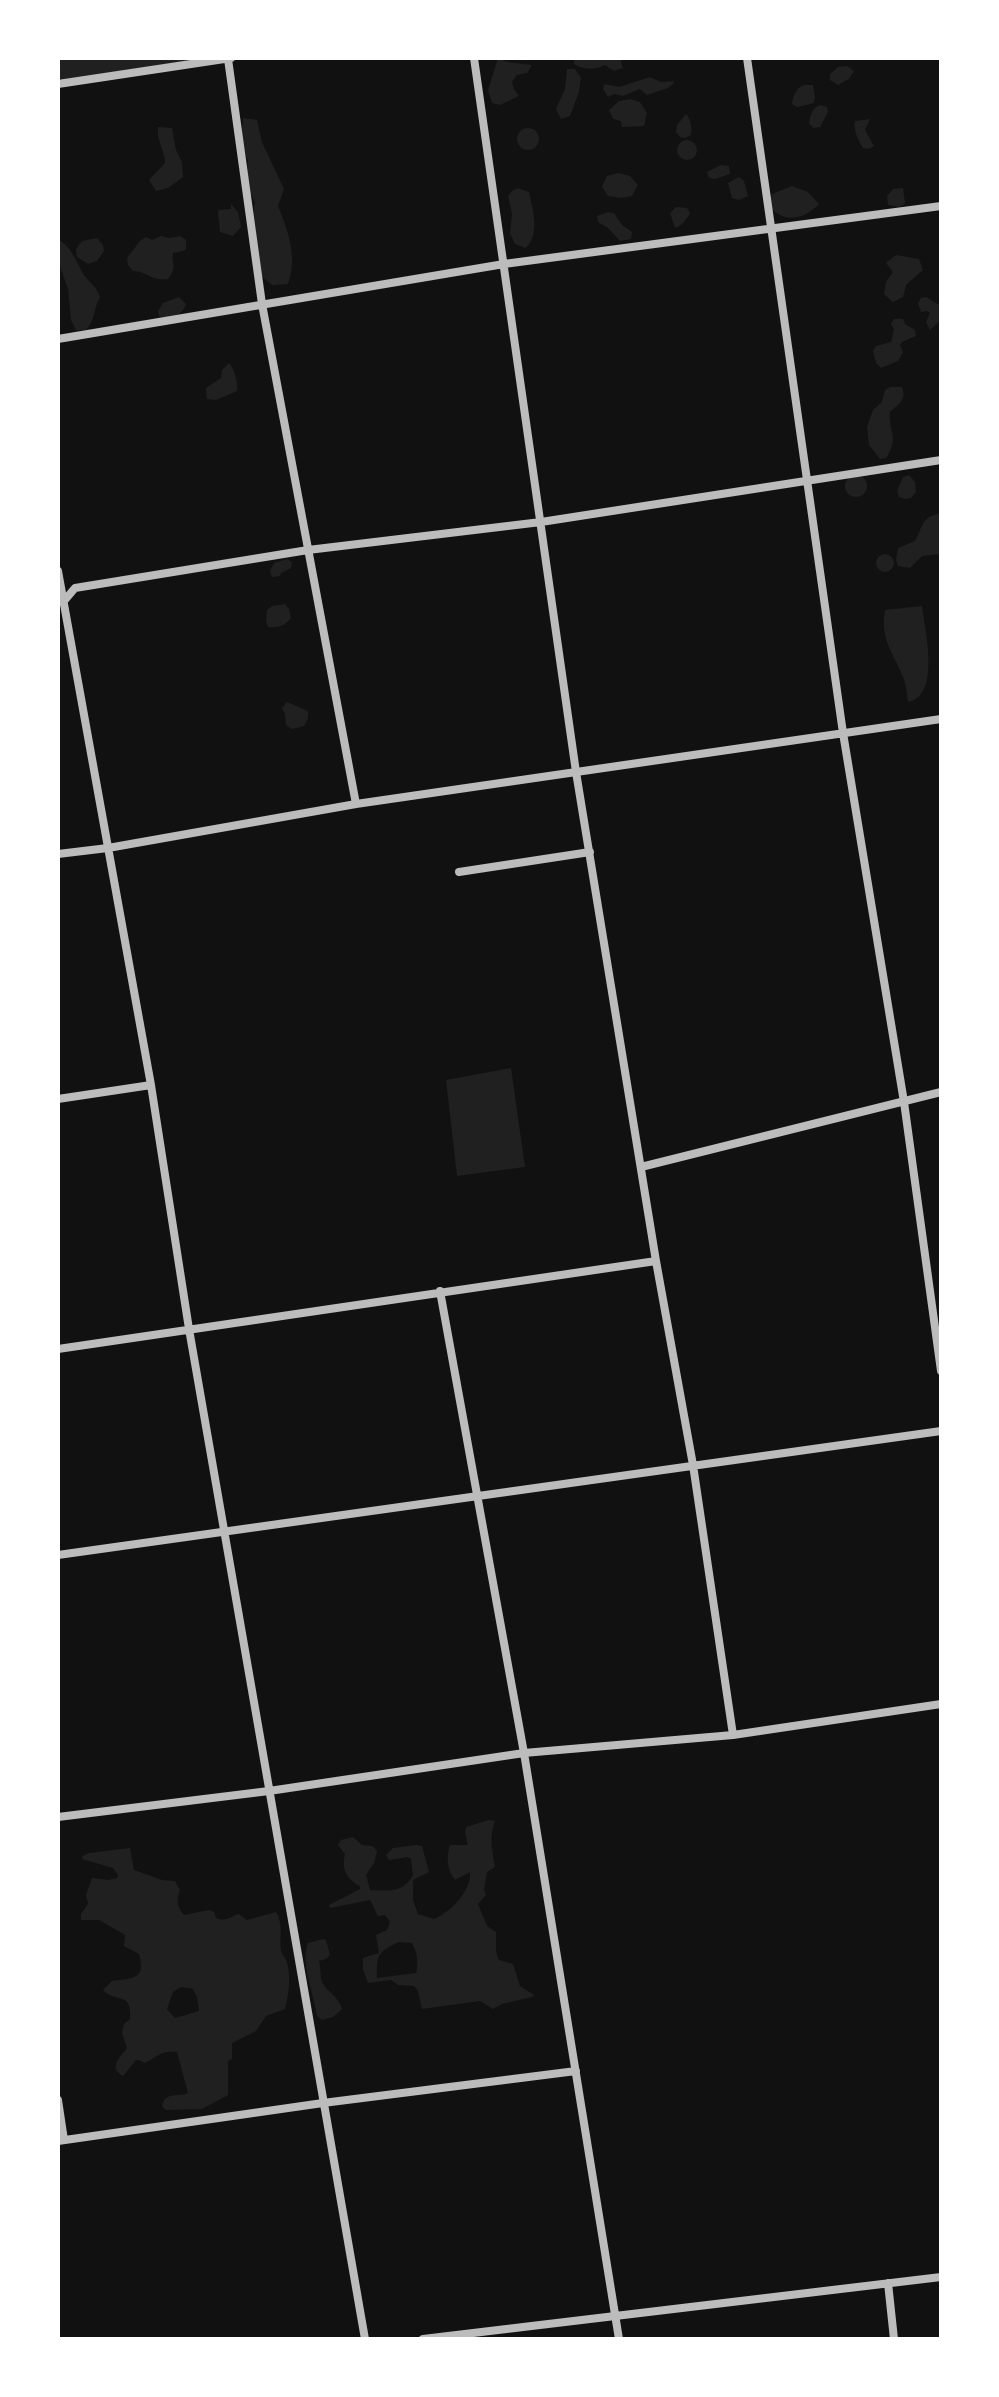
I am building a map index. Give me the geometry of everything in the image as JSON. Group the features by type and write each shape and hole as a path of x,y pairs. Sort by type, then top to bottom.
{"street":[{"path":"58,84 230,58 262,304 356,804"},
{"path":"474,58 576,772 656,1261 693,1465 733,1735"},
{"path":"747,58 843,733 904,1102 941,1371"},
{"path":"58,339 504,264 941,206"},
{"path":"61,601 75,588 308,550 541,522 941,460"},
{"path":"58,576 75,588"},
{"path":"58,576 151,1085 189,1329 365,2339"},
{"path":"58,854 356,804 941,719"},
{"path":"459,872 590,852"},
{"path":"58,1099 151,1085"},
{"path":"641,1167 941,1092"},
{"path":"58,1349 656,1261"},
{"path":"440,1291 524,1753 619,2339"},
{"path":"58,1555 941,1431"},
{"path":"58,1817 269,1791 524,1753 733,1735 941,1704"},
{"path":"58,2100 61,2140 576,2071"},
{"path":"423,2339 941,2277"},
{"path":"888,2283 894,2339"}],"shaded area":[{"path":"58,58 201,58 58,81"},
{"path":"498,58 532,65 527,73 517,75 512,82 519,96 500,105 492,103 488,90"},
{"path":"574,58 620,58 623,68 614,71 605,65 585,68 574,64"},
{"path":"847,66 854,71 849,79 838,85 830,80 830,74 838,67"},
{"path":"567,69 575,69 581,78 570,116 561,119 556,109 565,89"},
{"path":"650,77 661,82 674,81 668,88 647,95 640,89 623,96 614,94 608,97 603,89 604,84 619,87"},
{"path":"804,85 813,85 814,103 797,107 792,104 793,98"},
{"path":"630,99 640,102 647,113 644,126 622,127 621,121 613,119 609,110 619,101"},
{"path":"821,105 827,107 828,112 820,127 813,128 809,123 811,114"},
{"path":"686,114 691,135 685,138 676,132 677,125"},
{"path":"243,118 257,120 262,142 284,189 278,206 292,254 288,284 272,285 261,276 252,220 255,203 252,195 245,193 248,161 241,145"},
{"path":"870,119 865,130 874,146 869,149 861,145 855,121"},
{"path":"158,127 172,128 183,177 168,188 156,191 149,180 165,163"},
{"path":"528,128 536,131 539,139 536,147 528,150 520,147 517,139 520,131"},
{"path":"687,140 694,143 697,150 694,157 687,160 680,157 677,150 680,143"},
{"path":"721,165 729,166 730,174 709,178 707,172"},
{"path":"618,173 630,176 638,185 632,196 608,196 602,187 607,176"},
{"path":"739,177 744,181 748,196 739,200 732,198 728,183"},
{"path":"792,186 808,192 819,204 800,217 786,217 774,211 768,205 772,194"},
{"path":"518,188 529,192 534,214 533,236 526,248 515,244 510,233 512,214 508,196"},
{"path":"903,188 905,203 900,207 888,205 887,196 893,189"},
{"path":"231,204 238,212 241,227 233,236 220,232 218,210 231,209"},
{"path":"676,207 687,208 690,213 675,228 670,213"},
{"path":"614,213 622,225 632,232 631,239 620,241 598,222 597,216"},
{"path":"161,236 180,236 186,240 186,249 173,253 173,268 168,279 157,279 133,271 127,258 140,241 146,237 152,240"},
{"path":"97,238 104,251 97,261 88,264 77,257 76,249 82,241"},
{"path":"58,241 74,256 100,297 86,330 76,330 71,320 68,289 58,261"},
{"path":"896,255 919,259 923,270 906,285 903,297 893,302 884,294 886,282 893,272 886,263"},
{"path":"179,297 186,304 182,311 171,318 159,316 158,311 163,303"},
{"path":"926,297 941,306 941,320 930,330 926,322 930,313 921,312 918,303"},
{"path":"894,319 903,319 915,330 916,336 902,342 903,352 898,361 881,368 873,351 876,346 891,342"},
{"path":"229,363 236,377 237,391 216,400 207,399 206,388 221,378 222,370"},
{"path":"902,387 903,396 890,412 892,445 886,458 880,459 869,445 867,427 873,410 882,402 885,390"},
{"path":"856,475 864,478 867,486 864,494 856,497 848,494 845,486 848,478"},
{"path":"909,475 915,482 916,492 905,499 899,497 897,491 903,477"},
{"path":"938,514 941,516 941,554 922,556 910,568 898,566 898,548 915,541 925,521"},
{"path":"881,554 889,554 894,563 892,570 881,572 876,567 876,559"},
{"path":"287,559 292,562 291,568 280,576 272,577 270,571 274,563"},
{"path":"285,604 291,618 281,626 268,627 267,610"},
{"path":"922,606 928,645 928,675 925,688 918,697 908,702 904,680 884,630 885,610"},
{"path":"287,702 308,711 304,726 292,729 286,725 282,708"},
{"path":"511,1068 525,1167 457,1176 446,1080"},
{"path":"495,1821 492,1849 495,1867 487,1872 486,1895 478,1904 487,1926 496,1932 499,1960 513,1964 520,1986 534,1995 493,2009 480,2001 422,2009 414,1986 398,1985 391,1980 368,1983 363,1958 379,1953 376,1935 387,1930 390,1922 385,1915 378,1916 370,1900 330,1908 329,1905 360,1889 346,1873 345,1854 338,1845 341,1840 353,1837 362,1845 373,1846 377,1851 366,1875 370,1890 383,1891 400,1888 413,1875 411,1859 389,1860 386,1855 393,1848 422,1846 429,1872 413,1880 413,1900 418,1914 434,1919 453,1906 468,1886 470,1872 455,1880 448,1859 450,1845 468,1845 466,1827","holes":["399,1942 412,1943 417,1957 416,1973 377,1978 378,1959 383,1952"]},
{"path":"130,1848 134,1870 162,1880 175,1881 180,1890 179,1906 184,1915 209,1910 214,1912 216,1918 228,1919 239,1914 247,1920 276,1912 281,1926 281,1951 289,1974 285,2009 266,2016 256,2031 232,2043 232,2059 228,2061 228,2095 202,2109 166,2110 162,2106 169,2096 188,2093 177,2052 163,2053 145,2063 136,2060 123,2076 116,2070 117,2062 127,2048 122,2033 124,2024 130,2019 130,2010 126,2001 103,1990 112,1981 139,1974 141,1963 139,1954 124,1946 125,1935 99,1920 81,1920 81,1914 88,1904 86,1895 92,1878 108,1880 118,1875 113,1868 82,1859 89,1853","holes":["181,1987 193,1989 199,2011 175,2018 167,2009 173,1992"]},
{"path":"323,1939 330,1955 319,1961 321,1980 342,2009 333,2017 322,2020 317,2016 308,1979 306,1951 308,1943"}]}
